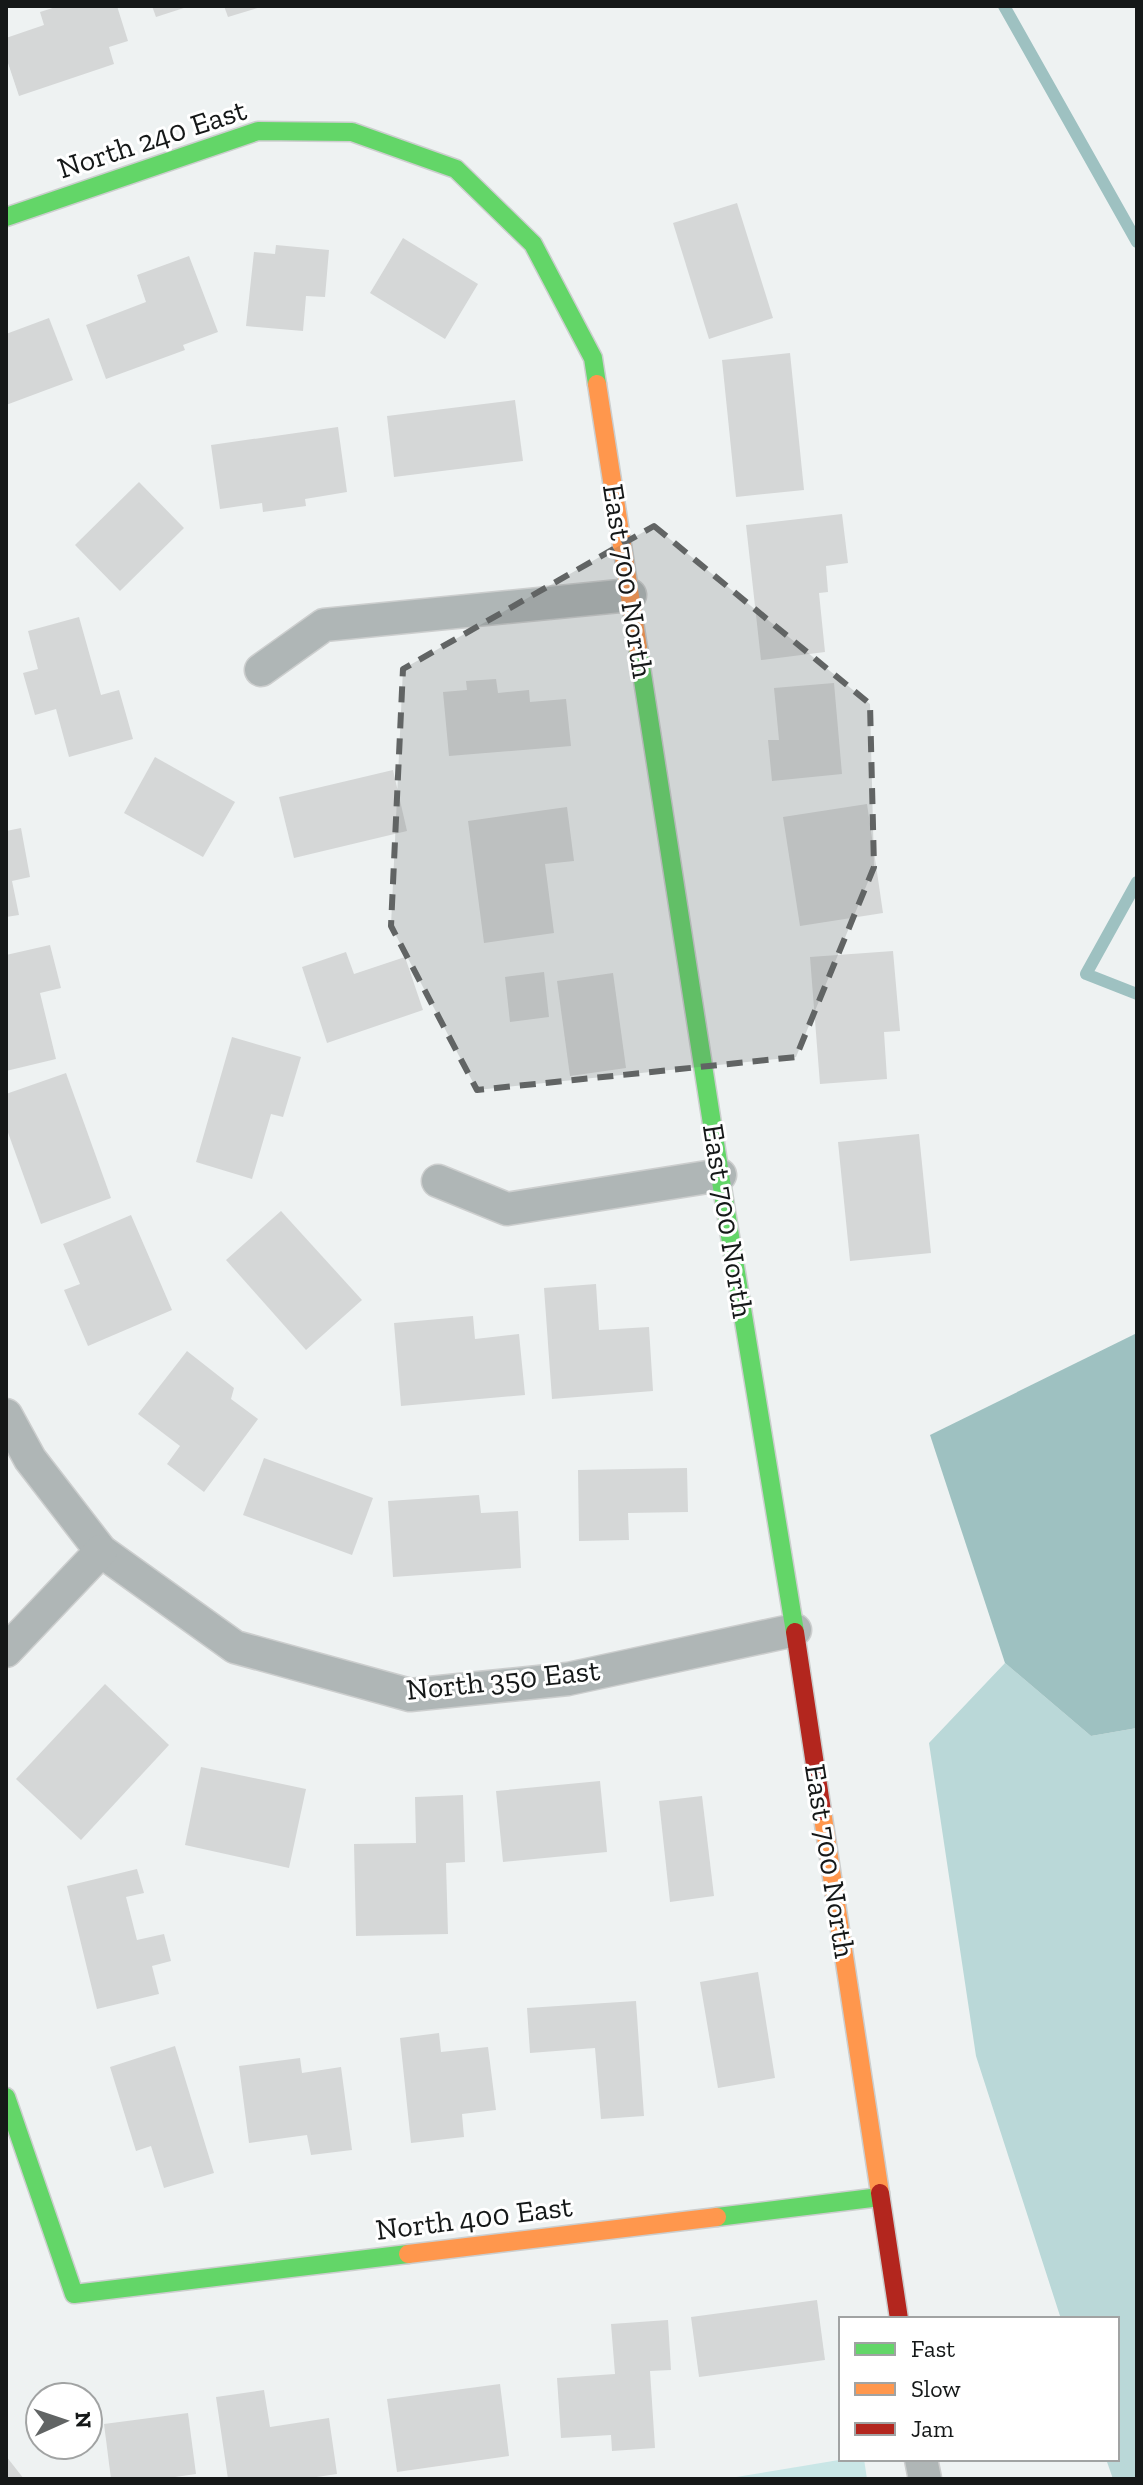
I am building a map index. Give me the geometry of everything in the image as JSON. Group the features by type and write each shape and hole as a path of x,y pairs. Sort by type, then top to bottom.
{"street":[{"name":"North 240 East","path":"6,217 258,131 352,132 456,169"},
{"name":"East 700 North","path":"456,169 533,244 593,358 720,1175 795,1630 899,2317"},
{"path":"261,670 324,625 630,595"},
{"path":"438,1181 507,1209 720,1175"},
{"name":"North 350 East","path":"6,1415 30,1459 101,1551 235,1647 410,1695 568,1679 795,1630"},
{"path":"6,1651 101,1551"},
{"name":"North 400 East","path":"6,2097 74,2294 880,2197"}],"highlighted area":[{"path":"654,526 870,704 874,867 796,1057 477,1090 391,926 403,669"}],"shaded area":[{"path":"1137,1333 1137,1728 1091,1736 1005,1663 930,1435"},
{"path":"1005,1663 1091,1736 1137,1728 1137,2479 1113,2479 1107,2461 1119,2461 1119,2317 1060,2317 976,2056 929,1743"},
{"path":"839,2460 864,2461 867,2479 724,2479"}],"building":[{"path":"59,6 117,6 128,41 109,47 114,64 19,96 6,57 6,38 44,25 40,12"},
{"path":"152,6 187,6 187,7 156,17"},
{"path":"224,6 260,6 261,7 228,17"},
{"path":"737,203 773,318 709,339 673,223"},
{"path":"403,238 478,284 445,339 370,293"},
{"path":"276,245 329,250 325,297 306,296 303,331 246,326 254,252 275,254"},
{"path":"189,256 218,332 183,345 185,350 106,379 86,325 146,302 137,275"},
{"path":"49,318 73,380 6,405 6,334"},
{"path":"790,353 804,490 736,497 722,360"},
{"path":"515,400 523,461 394,477 387,416"},
{"path":"338,427 347,492 305,499 306,506 263,512 262,503 220,509 211,445"},
{"path":"139,482 184,528 120,591 75,545"},
{"path":"842,514 848,563 826,566 828,592 819,593 825,652 761,660 746,525"},
{"path":"79,617 101,695 119,690 133,739 69,757 56,709 35,715 23,673 38,669 28,631"},
{"path":"496,679 498,693 529,690 530,702 566,699 571,746 449,756 443,692 467,690 466,681"},
{"path":"834,683 842,774 772,781 768,740 779,740 774,688"},
{"path":"155,757 235,802 203,857 124,813"},
{"path":"393,770 407,831 294,858 279,797"},
{"path":"867,804 883,913 800,926 783,817"},
{"path":"567,807 574,861 545,864 554,933 484,943 468,821"},
{"path":"21,828 30,877 12,881 19,915 6,917 6,831"},
{"path":"50,945 61,988 40,993 56,1059 6,1071 6,955"},
{"path":"893,951 900,1031 884,1032 887,1079 820,1084 810,957"},
{"path":"346,952 354,974 405,957 423,1010 327,1043 302,967"},
{"path":"544,972 549,1017 510,1022 505,977"},
{"path":"613,973 626,1068 570,1076 557,981"},
{"path":"232,1037 301,1057 283,1117 271,1114 252,1179 196,1162"},
{"path":"66,1073 111,1198 41,1224 6,1127 6,1094"},
{"path":"919,1134 931,1253 850,1261 838,1142"},
{"path":"281,1211 362,1300 306,1350 226,1260"},
{"path":"131,1215 172,1310 88,1346 64,1290 80,1284 63,1244"},
{"path":"596,1284 599,1330 649,1327 653,1391 552,1399 544,1288"},
{"path":"473,1316 475,1339 519,1334 525,1395 401,1406 394,1323"},
{"path":"187,1351 234,1388 231,1399 258,1419 204,1492 167,1464 180,1446 138,1414"},
{"path":"264,1458 373,1498 352,1555 243,1515"},
{"path":"687,1468 688,1512 628,1513 629,1540 579,1541 578,1470"},
{"path":"479,1495 481,1513 518,1511 521,1568 393,1577 388,1501"},
{"path":"105,1684 169,1745 81,1840 16,1779"},
{"path":"201,1767 306,1789 289,1868 185,1845"},
{"path":"600,1781 607,1852 503,1862 496,1791"},
{"path":"463,1795 465,1862 446,1863 448,1934 356,1936 354,1844 416,1843 415,1797"},
{"path":"702,1796 714,1896 670,1902 659,1801"},
{"path":"137,1869 144,1893 126,1897 137,1940 164,1934 171,1961 152,1966 159,1994 97,2009 67,1886"},
{"path":"758,1972 775,2078 718,2088 700,1982"},
{"path":"636,2001 644,2116 601,2119 595,2048 530,2053 527,2008"},
{"path":"439,2033 441,2052 488,2047 496,2110 462,2114 464,2137 411,2143 400,2038"},
{"path":"175,2046 214,2173 164,2188 151,2146 136,2151 110,2067"},
{"path":"300,2058 302,2073 341,2067 352,2150 311,2155 307,2135 249,2143 239,2066"},
{"path":"817,2300 825,2360 699,2377 691,2317"},
{"path":"668,2320 671,2370 650,2371 655,2448 612,2451 611,2435 561,2438 557,2378 615,2374 611,2324"},
{"path":"500,2384 509,2456 397,2472 387,2399"},
{"path":"264,2390 270,2427 329,2418 337,2474 303,2479 228,2479 216,2397"},
{"path":"188,2413 196,2474 161,2479 111,2479 104,2424"},
{"path":"6,2456 24,2479 6,2479"}],"waterway":[{"path":"1004,6 1137,242"},
{"path":"1137,882 1086,974 1137,994"}],"traffic: fast":[{"path":"6,217 258,131 352,132 456,169 533,244 593,358 597,384"},
{"path":"638,648 795,1632"},
{"path":"6,2097 74,2294 408,2254"},
{"path":"717,2217 880,2197"}],"traffic: slow":[{"path":"597,384 638,648"},
{"path":"822,1811 880,2193"},
{"path":"408,2254 717,2217"}],"traffic: jam":[{"path":"795,1632 822,1811"},
{"path":"880,2193 899,2317"}]}
